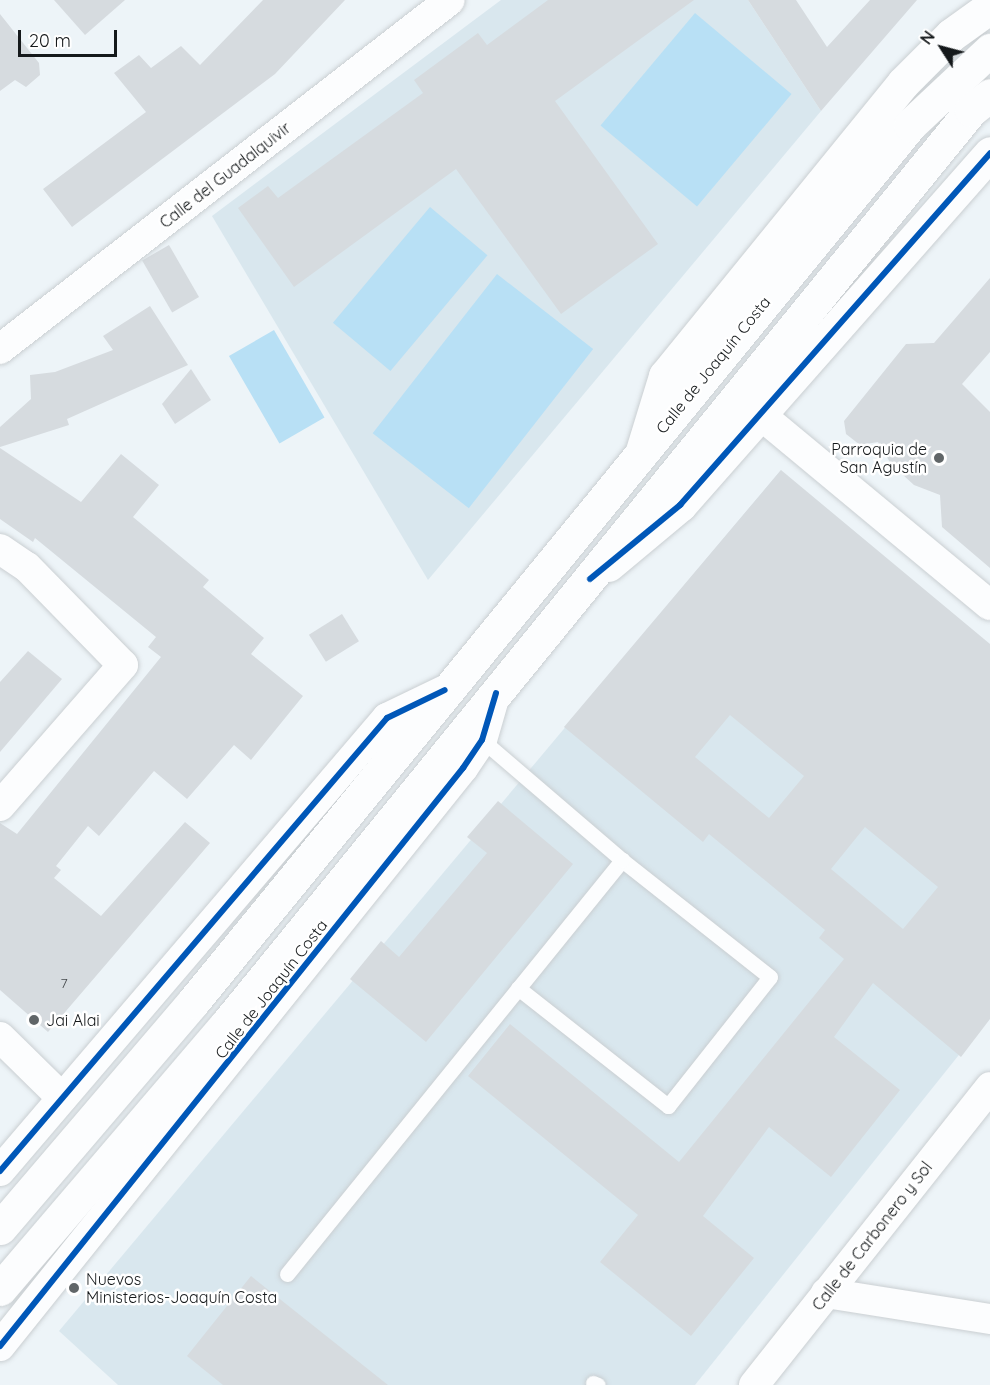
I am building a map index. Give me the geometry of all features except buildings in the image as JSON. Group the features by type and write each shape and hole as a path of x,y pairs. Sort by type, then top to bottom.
{"main road":[{"path":"641,454 665,376 903,83 951,35 990,7"},
{"name":"Calle de Joaquín Costa","path":"0,1228 193,1002 445,690 910,125 990,50"},
{"name":"Calle de Joaquín Costa","path":"0,1289 225,1026 972,110 990,95"},
{"path":"590,579 680,506 762,417 990,153"}],"street":[{"name":"Calle del Guadalquivir","path":"0,349 450,0"},
{"path":"762,417 989,603"},
{"path":"0,549 27,567 123,665 0,806"},
{"name":"Calle de Joaquín Costa","path":"0,1171 387,718 445,690"},
{"name":"Calle de Joaquín Costa","path":"0,1346 482,740 496,693"},
{"path":"0,1037 62,1098"},
{"name":"Calle de Carbonero y Sol","path":"754,1385 990,1088"},
{"path":"826,1293 990,1319"}],"lane":[{"path":"482,740 622,860 770,977 668,1106 518,988"},
{"path":"287,1274 622,860"}],"shaded area":[{"path":"501,0 748,0 821,111 428,580 212,216"},
{"path":"695,13 792,94 697,207 601,126"},
{"path":"430,207 487,255 390,371 333,323"},
{"path":"497,274 593,349 469,508 373,433"},
{"path":"274,330 324,417 279,443 229,356"},
{"path":"781,470 990,1016 695,1385 118,1385 59,1331"}],"cycle path":[{"path":"590,579 680,505 990,153"},
{"path":"0,1171 387,718 445,690"},
{"path":"0,1346 463,768 482,740 496,693"}],"place":[{"name":"Parroquia de San Agustín","path":"939,458"},
{"name":"Jai Alai","path":"34,1020"},
{"name":"Nuevos Ministerios-Joaquín Costa","path":"74,1288"}]}
